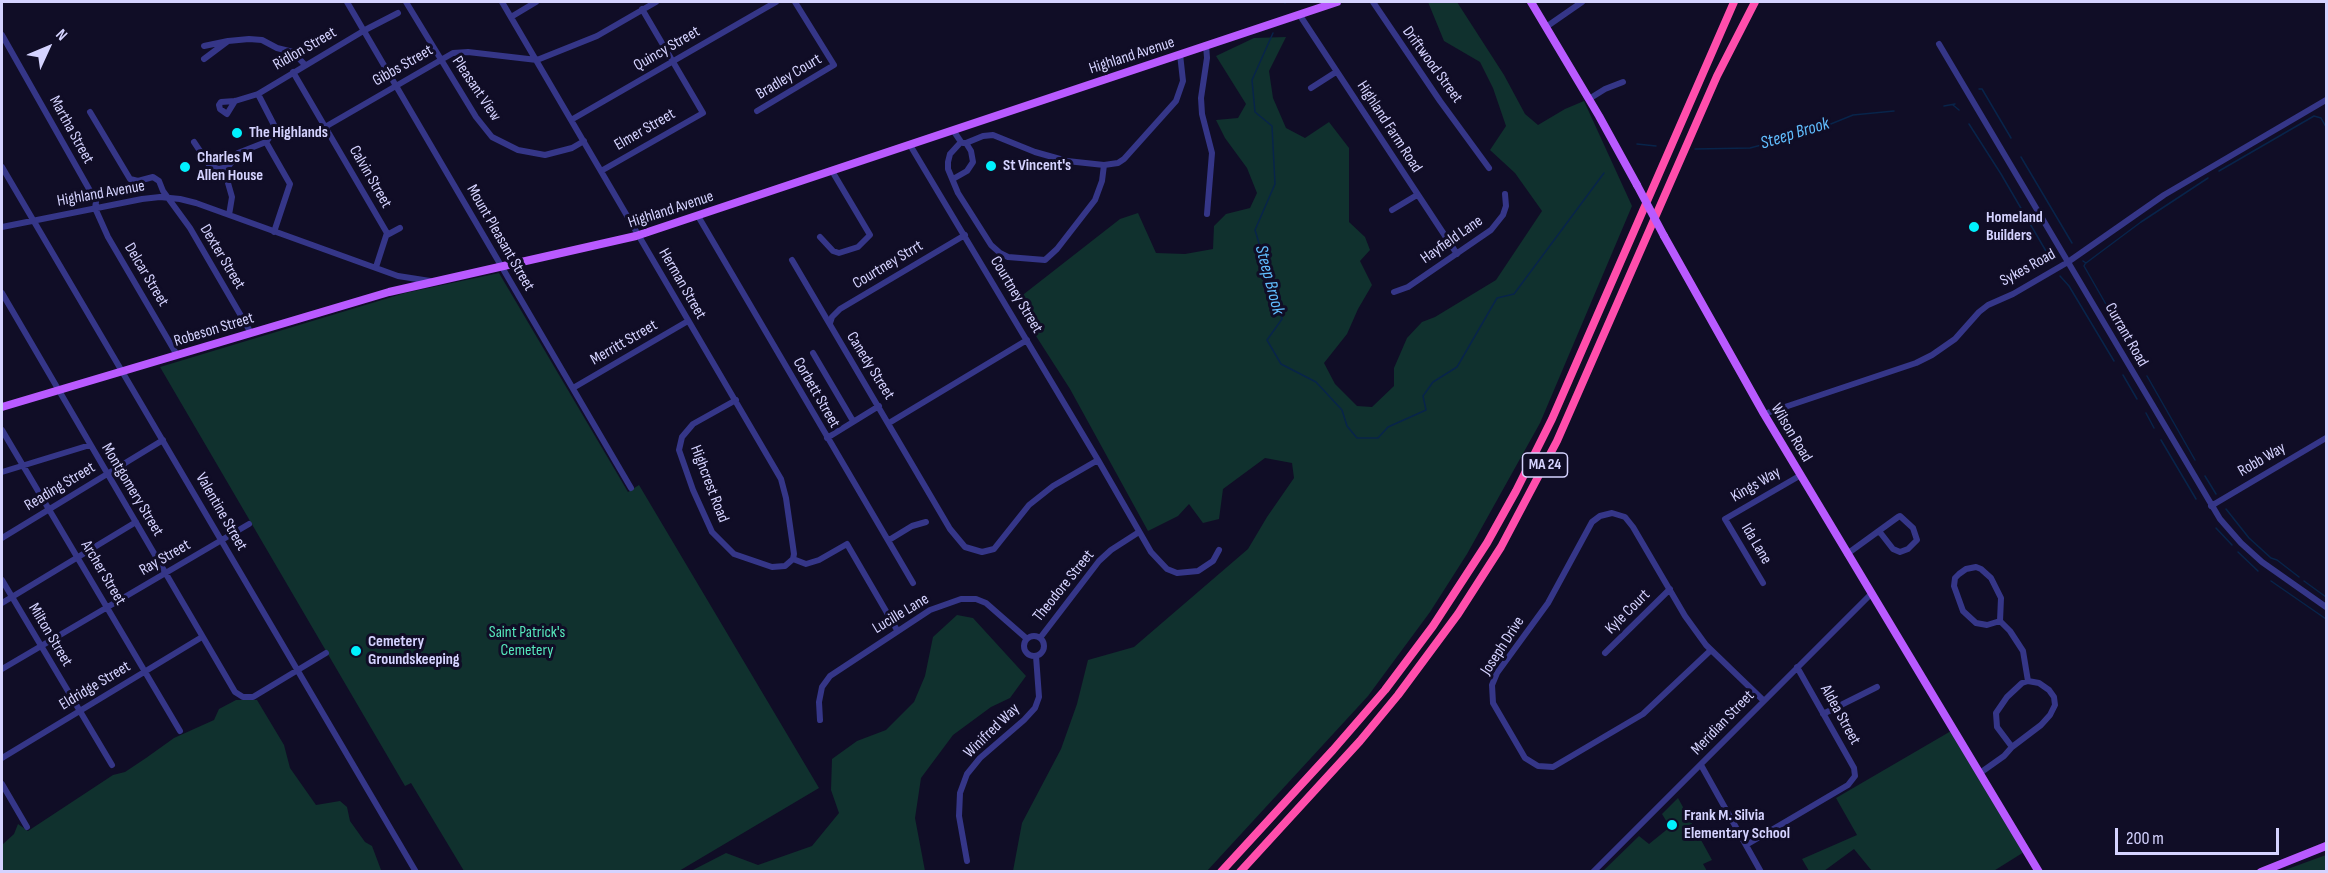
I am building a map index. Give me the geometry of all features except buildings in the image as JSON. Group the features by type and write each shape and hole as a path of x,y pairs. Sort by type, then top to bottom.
{"highway":[{"name":"MA 24","path":"1221,872 1385,690 1438,618 1487,543 1552,419 1734,2"},
{"name":"MA 24","path":"1240,872 1347,756 1398,695 1458,614 1501,547 1552,450 1717,76 1755,2"}],"main road":[{"name":"Highland Avenue","path":"434,280 615,242 638,235 1337,2"},
{"name":"Wilson Road","path":"1531,2 1589,99 1764,414 2039,872"},
{"name":"Robeson Street","path":"2,407 389,291 434,280"},
{"path":"2261,872 2326,846"}],"street":[{"name":"Mount Pleasant Street","path":"347,2 631,488"},
{"name":"Pleasant View","path":"406,2 485,129 505,145 545,155 572,148 584,141"},
{"name":"Herman Street","path":"502,2 782,482 792,537 793,559"},
{"path":"510,17 536,2"},
{"path":"537,60 597,36 656,2"},
{"name":"Quincy Street","path":"571,120 776,2"},
{"name":"Bradley Court","path":"757,111 834,65 795,2"},
{"name":"Driftwood Street","path":"1373,2 1489,168"},
{"path":"1546,27 1582,2"},
{"path":"642,9 674,61"},
{"name":"Ridlon Street","path":"235,101 258,94 365,30 398,13"},
{"name":"Highland Farm Road","path":"1299,14 1457,254"},
{"name":"Martha Street","path":"2,35 93,196 96,202 95,208"},
{"path":"204,46 228,41 262,40 277,48 293,52 305,65"},
{"path":"204,59 228,41"},
{"name":"Currant Road","path":"1939,44 2211,506 2248,550 2326,607"},
{"path":"1206,45 1207,58 1201,102 1212,161 1207,214"},
{"name":"Gibbs Street","path":"325,127 440,60 459,52 537,60"},
{"path":"1104,165 1101,184 1095,200 1057,249 1043,261 1011,257 996,250 958,193 948,162 952,152 964,143 982,136 993,135 1035,152 1067,161 1104,165 1118,163 1176,101 1183,81 1180,54"},
{"name":"Elmer Street","path":"601,171 703,113 674,61"},
{"name":"Calvin Street","path":"293,72 387,235"},
{"path":"1311,88 1336,72"},
{"path":"1589,99 1623,82"},
{"path":"229,215 232,197 226,176 228,167 238,153 266,142 273,133 274,125 258,94"},
{"name":"Sykes Road","path":"1764,414 1920,361 1954,340 1982,309 2068,262 2164,195 2326,100"},
{"name":"Dexter Street","path":"90,112 130,179 138,181 153,177 159,181 168,198 190,228 251,333"},
{"path":"953,130 973,154 972,165 967,171 953,179"},
{"path":"194,142 210,166 215,169 228,167"},
{"path":"266,142 290,184 274,232"},
{"name":"Courtney Street","path":"910,145 1158,562 1177,573 1187,573 1205,567 1219,550"},
{"name":"Valentine Street","path":"2,166 416,872"},
{"path":"820,237 833,251 839,253 854,249 870,236 832,171"},
{"name":"Hayfield Lane","path":"1394,292 1408,287 1484,237 1498,223 1506,206 1505,194"},
{"path":"1392,210 1417,195"},
{"name":"Highland Avenue","path":"2,227 142,199 168,198 196,203 406,278 434,280"},
{"name":"Delcar Street","path":"95,208 108,237 177,355"},
{"name":"Corbett Street","path":"698,216 913,583"},
{"path":"376,267 387,235 400,228"},
{"name":"Courtney Strrt","path":"830,323 834,315 843,307 965,235"},
{"name":"Canedy Street","path":"792,260 830,323 834,335 889,423"},
{"name":"Montgomery Street","path":"2,293 233,690 243,697 259,694 297,669"},
{"name":"Merritt Street","path":"573,388 688,321"},
{"path":"1027,340 889,423 954,536 965,547 988,552 996,546 1024,509 1053,486 1098,460"},
{"path":"813,353 853,421"},
{"name":"Highcrest Road","path":"736,400 696,423 682,438 679,450 710,529 731,551 772,567 782,567 793,559 806,564 819,560 847,544 897,630"},
{"path":"826,438 879,406"},
{"name":"Archer Street","path":"2,430 180,731"},
{"name":"Robb Way","path":"2211,506 2326,438"},
{"name":"Reading Street","path":"2,538 163,440"},
{"path":"2,472 90,445"},
{"name":"Kings Way","path":"1725,519 1800,475"},
{"name":"Joseph Drive","path":"1711,650 1643,714 1560,764 1548,768 1529,762 1495,707 1493,682 1550,598 1592,522 1597,517 1609,513 1625,517 1685,616 1711,650 1764,700"},
{"path":"1847,554 1879,531 1901,516 1913,528 1917,538 1913,546 1900,552 1893,549 1879,531"},
{"name":"Ida Lane","path":"1725,519 1763,583"},
{"path":"2,603 136,522"},
{"path":"889,540 912,526 926,522"},
{"name":"Ray Street","path":"2,669 249,524"},
{"name":"Theodore Street","path":"1040,638 1099,561 1111,550 1140,532"},
{"path":"2000,621 1980,624 1973,622 1967,616 1954,589 1955,578 1959,574 1966,569 1976,567 1991,578 2001,598 2000,621 2020,645 2028,681"},
{"name":"Milton Street","path":"2,580 112,765"},
{"name":"Kyle Court","path":"1605,653 1670,589"},
{"name":"Meridian Street","path":"1593,872 1871,594"},
{"name":"Lucille Lane","path":"820,720 819,702 822,687 830,676 930,610 970,598 986,603 1026,638"},
{"path":"1033,635 1040,638 1044,648 1041,653 1036,656 1028,655 1023,646 1026,638 1033,635"},
{"name":"Eldridge Street","path":"2,758 202,637"},
{"path":"297,669 326,653"},
{"name":"Winifred Way","path":"967,861 959,816 960,793 967,774 980,758 1035,708 1039,697 1036,656"},
{"name":"Aldea Street","path":"1746,845 1848,785 1855,776 1854,768 1797,667"},
{"path":"1980,773 2044,723 2055,705 2055,697 2039,683 2028,681 2022,683 2004,699 1996,713 1999,730 2012,747"},
{"path":"1824,714 1877,687"},
{"path":"1701,765 1761,872"},
{"path":"2,784 27,827"}],"green space":[{"path":"1428,2 1457,2 1504,75 1525,114 1538,125 1584,101 1632,206 1540,423 1467,554 1430,612 1368,696 1207,871 1013,871 1022,823 1061,749 1077,704 1088,660 1134,647 1248,549 1294,478 1292,463 1265,458 1223,489 1219,519 1203,523 1189,504 1178,516 1148,531 1070,389 1018,308 1024,294 1120,219 1138,213 1156,253 1185,254 1213,249 1214,226 1226,214 1250,208 1257,193 1247,168 1225,138 1216,120 1238,118 1246,104 1216,56 1254,38 1286,37 1269,71 1273,98 1286,128 1305,138 1329,122 1349,148 1349,222 1365,237 1370,250 1360,261 1372,285 1347,334 1324,363 1335,384 1357,406 1372,407 1394,386 1394,368 1407,338 1422,322 1435,317 1496,280 1542,211 1515,173 1490,150 1506,126 1493,88 1480,62 1444,41"},
{"name":"Saint Patrick's Cemetery","path":"499,273 628,492 639,485 819,788 679,871 464,871 411,783 405,786 160,367 405,293"},
{"path":"957,615 973,618 1026,676 1010,698 991,707 953,735 921,778 915,818 925,871 691,871 726,853 758,865 812,846 839,813 831,790 832,759 857,741 886,730 914,702 925,676 933,637"},
{"path":"236,700 257,700 284,745 290,768 316,805 340,801 347,807 350,821 365,842 372,846 381,870 2,871 2,845 14,834 18,824 28,831 113,775 125,772 174,738 214,720 219,709"},
{"path":"1951,731 2024,852 1992,872 1872,871 1854,849 1824,871 1809,871 1802,859 1857,835 1836,798"},
{"name":"Frank M. Silvia Elementary School","path":"1678,798 1712,860 1703,864 1707,871 1603,871 1639,836 1649,844 1670,827 1662,814"},
{"path":"2326,855 2326,871 2282,871"}],"waterway":[{"name":"Steep Brook","path":"1273,33 1252,80 1255,112 1272,126 1275,184 1255,230 1282,319 1267,340 1281,364 1316,382 1342,410 1347,426 1357,438 1378,438 1388,427 1426,410 1423,396 1433,382 1457,367 1497,298 1514,294 1604,173"},
{"name":"Steep Brook","path":"1979,89 1982,89 2011,138"},
{"name":"Steep Brook","path":"1944,106 1955,104"},
{"name":"Steep Brook","path":"1953,105 1959,110"},
{"name":"Steep Brook","path":"1695,149 1750,148 1811,132 1853,115 1894,111"},
{"name":"Steep Brook","path":"2219,171 2314,116 2321,118 2326,127"},
{"path":"1969,124 2050,258"},
{"name":"Steep Brook","path":"1637,144 1656,146"},
{"name":"Steep Brook","path":"2021,157 2072,243"},
{"name":"Steep Brook","path":"2083,261 2086,263 2141,222 2208,178"},
{"path":"2085,264 2084,266 2115,320"},
{"path":"2060,276 2069,286 2114,361"},
{"path":"2120,329 2141,366"},
{"path":"2123,375 2137,399"},
{"path":"2147,376 2195,460"},
{"path":"2146,413 2154,428"},
{"path":"2161,440 2196,499"},
{"path":"2205,476 2216,494"},
{"path":"2226,509 2249,538 2271,558 2299,577"},
{"path":"2216,528 2232,545"},
{"path":"2238,552 2258,571"},
{"path":"2271,581 2326,619"},
{"path":"2304,581 2326,597"}],"place":[{"name":"The Highlands","path":"237,133"},
{"name":"St Vincent's","path":"991,166"},
{"name":"Charles M Allen House","path":"185,167"},
{"name":"Homeland Builders","path":"1974,227"},
{"name":"Cemetery Groundskeeping","path":"356,651"},
{"name":"Frank M. Silvia Elementary School","path":"1672,825"}]}
